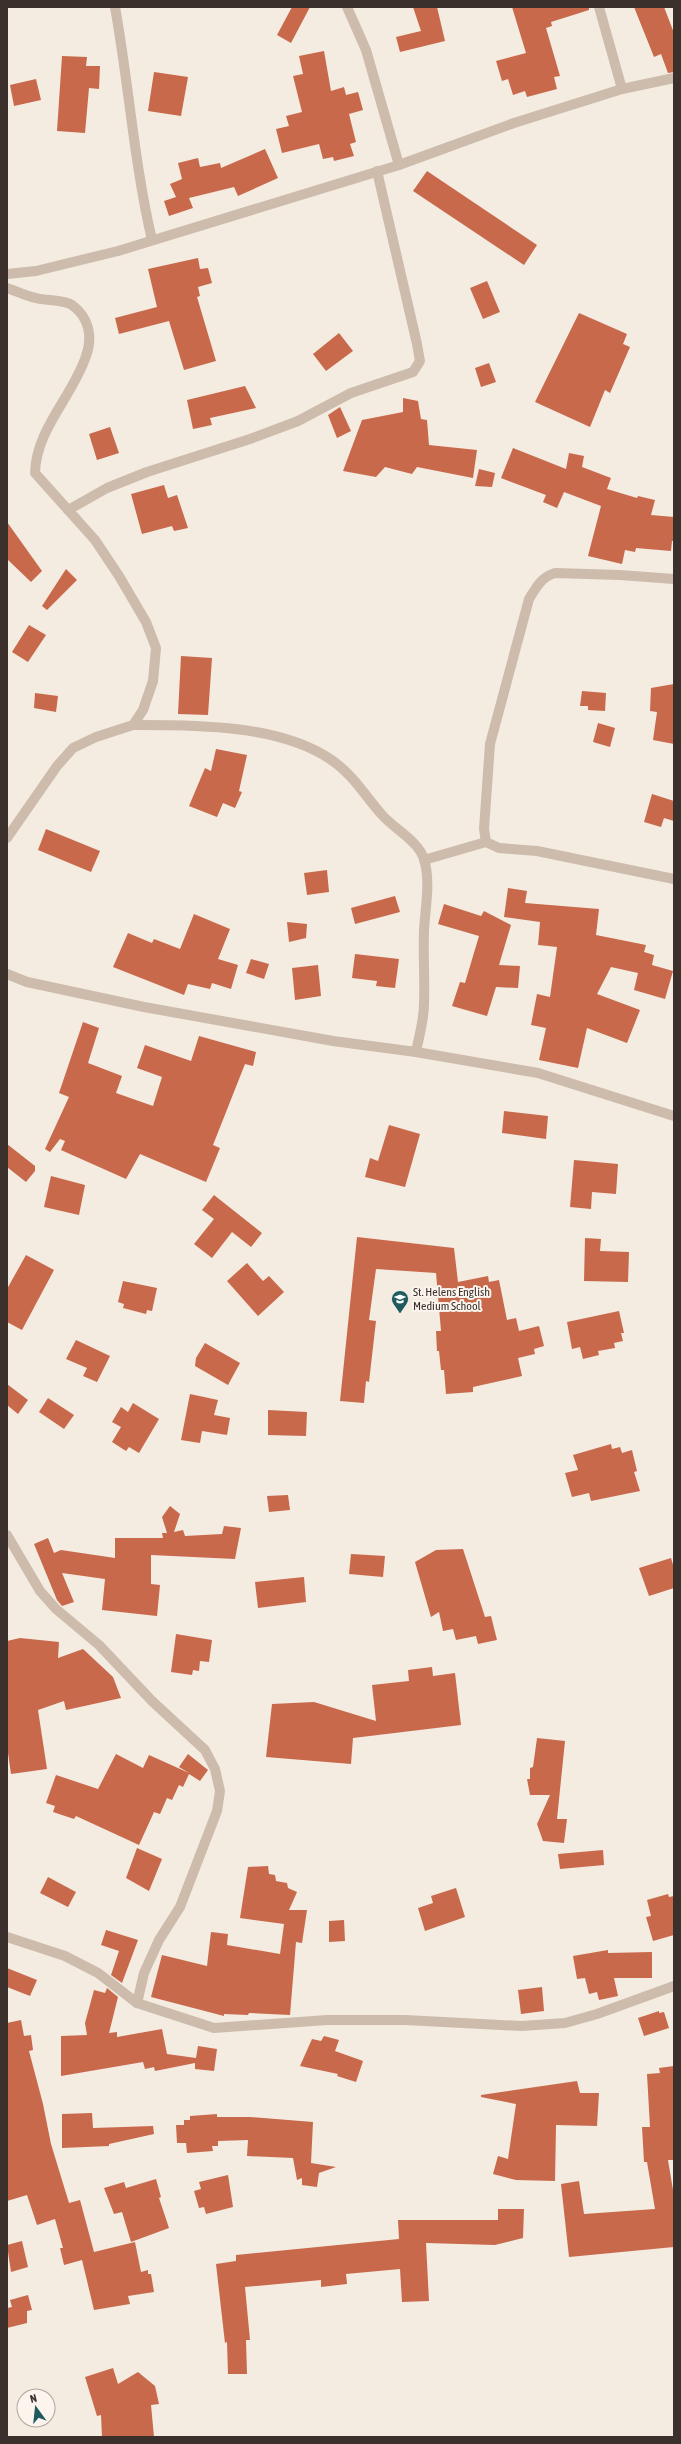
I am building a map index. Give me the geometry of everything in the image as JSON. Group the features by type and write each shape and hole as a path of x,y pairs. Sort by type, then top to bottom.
{"street":[{"path":"115,7 122,45 140,186 152,240"},
{"path":"347,7 366,50 399,165"},
{"path":"599,7 622,89"},
{"path":"7,274 36,271 82,261 399,165 514,123 622,89 674,78"},
{"path":"68,510 107,488 147,472 278,429 298,421 351,393 413,372 420,362 417,344 377,172"},
{"path":"7,288 35,298 70,304 84,317 90,333 86,356 43,438 35,459 35,473 95,540 119,576 146,622 156,648 154,681 143,710 132,725"},
{"path":"486,842 484,829 490,744 529,599 540,581 546,575 555,573 674,579"},
{"path":"7,838 57,766 73,748 96,737 132,725 166,725 245,730 311,748 331,759 358,782 383,816 420,849 424,860 428,883 423,971 424,1005 416,1052"},
{"path":"424,860 486,842 499,848 537,851 674,879"},
{"path":"7,974 27,982 144,1007 333,1042 416,1052 538,1073 674,1116"},
{"path":"7,1535 40,1590 56,1609 99,1645 152,1700 205,1750 215,1769 220,1791 218,1812 180,1907 159,1940 144,1973 137,2003"},
{"path":"7,1937 65,1956 98,1973 137,2003 214,2028 327,2020 405,2020 522,2026 565,2023 598,2014 674,1986"}],"building":[{"path":"292,7 310,7 291,43 277,35"},
{"path":"413,7 437,7 445,41 400,52 396,37 421,31"},
{"path":"512,7 589,7 589,10 551,22 552,26 546,28 560,76 554,77 557,89 527,97 525,91 513,95 508,79 502,81 496,61 526,53"},
{"path":"634,7 664,7 674,33 674,72 668,73 661,54 654,57"},
{"path":"324,51 331,91 344,87 346,95 358,92 363,110 349,114 356,142 350,144 354,156 334,161 333,157 323,159 319,144 282,153 276,129 289,126 286,116 302,112 293,76 303,74 299,56"},
{"path":"62,56 87,57 86,66 100,66 99,89 89,88 85,133 57,131"},
{"path":"154,72 188,77 181,116 148,111"},
{"path":"36,79 41,100 14,106 10,85"},
{"path":"265,149 278,178 238,196 234,187 189,198 193,208 169,216 164,201 176,197 170,184 182,179 178,163 198,158 200,167 220,163 221,168"},
{"path":"427,171 537,245 524,265 413,191"},
{"path":"198,258 200,269 208,268 212,283 198,287 200,296 197,297 216,361 184,370 169,321 119,334 115,318 157,307 148,269"},
{"path":"487,281 500,312 483,319 470,288"},
{"path":"579,313 627,334 623,344 630,347 610,393 605,390 590,427 535,402"},
{"path":"339,333 353,351 326,371 313,354"},
{"path":"489,363 496,382 481,387 475,368"},
{"path":"245,386 256,408 210,418 212,425 193,429 187,400"},
{"path":"403,398 418,401 421,419 427,420 429,445 477,450 473,478 417,467 412,474 385,467 376,477 343,471 362,420 403,412"},
{"path":"340,407 351,431 337,438 328,415"},
{"path":"110,427 119,453 97,460 89,434"},
{"path":"513,448 566,469 569,453 584,456 582,467 611,478 607,489 637,498 638,496 655,500 651,515 674,517 674,541 672,541 671,551 636,548 635,552 625,550 622,564 588,556 601,506 564,492 557,508 543,502 546,495 501,478"},
{"path":"479,469 495,473 492,487 475,486"},
{"path":"164,485 168,498 177,495 188,528 174,531 172,526 142,534 131,494"},
{"path":"7,522 42,571 31,582 7,559"},
{"path":"66,569 77,580 47,610 42,606"},
{"path":"29,625 46,635 28,662 12,652"},
{"path":"181,656 212,658 208,715 178,714"},
{"path":"674,684 674,744 653,740 657,712 650,711 651,688"},
{"path":"582,691 606,693 605,711 588,710 588,706 580,706"},
{"path":"35,693 58,696 56,712 34,708"},
{"path":"598,723 615,728 610,747 593,742"},
{"path":"216,749 247,755 239,791 242,792 235,808 223,803 217,817 189,806 205,768 211,771"},
{"path":"652,794 674,801 674,821 664,818 661,827 644,822"},
{"path":"46,829 100,851 91,872 38,850"},
{"path":"327,870 329,892 307,895 304,873"},
{"path":"508,888 527,891 525,903 599,909 596,935 646,945 644,952 654,955 652,965 673,971 665,999 634,990 638,973 611,967 597,994 640,1010 627,1043 587,1028 578,1068 539,1060 546,1028 531,1025 537,994 550,997 557,947 538,945 540,922 504,917"},
{"path":"395,896 400,912 355,924 351,908"},
{"path":"444,904 481,916 484,911 511,925 499,965 520,966 518,988 496,987 487,1016 452,1006 460,982 465,983 479,936 438,924"},
{"path":"194,914 230,929 218,959 238,965 231,989 212,983 210,989 188,984 184,995 113,967 128,933 152,943 154,939 180,949"},
{"path":"287,922 307,924 306,938 289,942"},
{"path":"355,954 399,959 395,988 376,986 377,981 352,978"},
{"path":"251,959 269,964 264,979 246,973"},
{"path":"318,965 321,996 295,1000 292,968"},
{"path":"83,1022 99,1028 88,1063 122,1076 116,1093 153,1106 162,1077 137,1068 145,1045 191,1061 199,1036 256,1052 253,1066 245,1064 213,1145 220,1148 206,1182 140,1154 126,1179 61,1150 65,1141 60,1139 50,1152 45,1149 69,1097 59,1093"},
{"path":"504,1111 548,1116 546,1139 502,1133"},
{"path":"389,1125 420,1134 405,1187 365,1177 370,1158 378,1161"},
{"path":"7,1144 35,1166 35,1171 26,1182 7,1167"},
{"path":"574,1160 618,1164 616,1194 592,1192 591,1209 570,1207"},
{"path":"51,1176 85,1185 79,1215 44,1207"},
{"path":"214,1195 262,1233 251,1247 232,1232 212,1258 194,1244 214,1219 202,1210"},
{"path":"357,1237 454,1248 458,1282 488,1276 489,1282 499,1280 507,1320 516,1318 519,1331 539,1326 544,1346 534,1349 535,1354 518,1358 522,1376 473,1387 473,1392 446,1394 444,1370 441,1370 439,1351 437,1351 436,1331 441,1331 436,1273 376,1269 369,1320 376,1321 369,1382 366,1381 364,1403 340,1401"},
{"path":"585,1238 601,1239 600,1251 629,1252 628,1282 584,1281"},
{"path":"26,1255 54,1270 22,1330 7,1322 7,1289"},
{"path":"247,1263 263,1281 269,1276 284,1292 258,1316 227,1281"},
{"path":"123,1281 157,1288 152,1311 147,1310 146,1314 123,1308 124,1304 118,1302"},
{"path":"619,1311 624,1333 621,1333 623,1341 614,1343 615,1348 598,1351 599,1355 583,1359 580,1347 572,1349 567,1322"},
{"path":"76,1340 110,1356 97,1382 83,1376 87,1368 66,1359"},
{"path":"205,1343 240,1363 228,1385 195,1366 196,1358"},
{"path":"7,1384 28,1400 18,1414 7,1405"},
{"path":"190,1394 218,1400 214,1415 230,1418 227,1435 202,1431 200,1443 181,1440"},
{"path":"48,1398 74,1415 64,1429 39,1412"},
{"path":"133,1403 159,1419 139,1453 129,1447 126,1451 112,1442 121,1427 112,1422 121,1407 128,1412"},
{"path":"268,1410 307,1412 306,1436 268,1435"},
{"path":"611,1444 612,1449 620,1447 622,1453 632,1450 637,1471 634,1472 640,1491 591,1501 589,1493 572,1497 565,1473 578,1470 573,1455"},
{"path":"288,1495 290,1510 269,1512 267,1496"},
{"path":"170,1506 180,1514 174,1532 183,1530 185,1536 222,1534 224,1526 241,1528 235,1559 151,1555 151,1584 160,1585 157,1616 102,1610 105,1579 62,1573 74,1602 62,1606 57,1600 34,1544 48,1538 54,1553 61,1550 115,1558 115,1538 163,1538 162,1533 167,1533 162,1517"},
{"path":"463,1549 485,1617 491,1616 497,1640 478,1644 476,1636 456,1640 453,1629 443,1631 439,1612 431,1617 415,1562 436,1550"},
{"path":"351,1554 385,1556 383,1577 349,1574"},
{"path":"671,1558 674,1568 674,1588 649,1596 639,1568"},
{"path":"304,1577 306,1602 258,1608 255,1582"},
{"path":"176,1634 212,1640 209,1662 200,1661 199,1671 193,1670 192,1675 171,1672"},
{"path":"20,1638 59,1642 58,1658 83,1649 113,1677 121,1698 66,1710 64,1701 38,1710 47,1769 11,1774 7,1746 7,1641"},
{"path":"432,1667 433,1676 455,1673 461,1725 353,1738 351,1764 266,1757 272,1704 314,1702 376,1721 372,1685 409,1681 408,1670"},
{"path":"537,1738 565,1741 557,1819 567,1819 564,1843 543,1841 537,1824 550,1795 530,1795 527,1779 530,1779 530,1768 533,1767"},
{"path":"116,1754 143,1768 149,1755 189,1773 179,1767 188,1754 208,1770 200,1781 189,1774 183,1787 179,1785 172,1800 167,1798 160,1814 154,1812 139,1845 76,1816 74,1819 53,1812 55,1806 46,1803 56,1775 98,1789"},
{"path":"137,1848 162,1859 149,1891 126,1878"},
{"path":"603,1850 604,1865 560,1869 558,1854"},
{"path":"268,1866 269,1874 275,1875 276,1881 287,1883 288,1888 297,1892 289,1910 307,1910 302,1943 296,1942 290,2015 249,2013 248,2015 224,2014 224,2016 151,1997 162,1955 207,1966 211,1932 228,1934 227,1945 280,1954 284,1924 240,1918 248,1867"},
{"path":"48,1877 76,1892 68,1907 40,1893"},
{"path":"456,1888 465,1917 425,1931 418,1908 433,1903 431,1896"},
{"path":"668,1894 669,1897 674,1896 674,1935 653,1941 646,1917 651,1916 647,1900"},
{"path":"344,1920 345,1941 329,1942 329,1921"},
{"path":"106,1930 138,1940 122,1983 111,1975 119,1951 101,1945"},
{"path":"608,1950 608,1953 652,1952 652,1978 614,1978 618,1996 599,2000 597,1992 589,1994 585,1978 577,1979 573,1956"},
{"path":"7,1968 37,1980 30,1996 7,1987"},
{"path":"542,1987 544,2011 521,2014 518,1990"},
{"path":"107,1988 118,1997 109,2033 117,2032 117,2037 162,2029 167,2054 196,2058 198,2046 217,2049 214,2071 195,2069 195,2063 155,2071 154,2067 145,2069 143,2062 61,2076 61,2036 87,2035 85,2023 94,1990 105,1993"},
{"path":"659,2011 659,2013 664,2012 669,2028 644,2036 638,2018"},
{"path":"21,2020 24,2036 31,2035 33,2050 29,2051 43,2104 51,2144 69,2203 80,2200 94,2252 135,2242 141,2272 148,2270 148,2274 151,2274 154,2292 128,2296 130,2304 94,2310 82,2260 64,2265 60,2248 63,2248 55,2219 37,2225 27,2195 7,2201 7,2023"},
{"path":"324,2036 339,2040 335,2051 363,2061 356,2082 337,2076 338,2074 300,2066 312,2039 321,2041"},
{"path":"674,2066 674,2160 668,2160 674,2196 674,2247 569,2257 561,2184 579,2181 584,2214 655,2209 647,2162 644,2162 642,2127 650,2127 647,2074 660,2073 659,2068"},
{"path":"577,2081 580,2093 599,2093 597,2126 556,2125 555,2181 516,2180 493,2174 498,2156 508,2159 516,2104 481,2097 481,2095"},
{"path":"92,2113 93,2128 153,2126 154,2134 109,2144 109,2146 62,2148 62,2114"},
{"path":"217,2114 217,2117 250,2117 313,2122 311,2163 336,2167 319,2173 317,2187 302,2185 302,2178 297,2180 293,2158 247,2156 248,2140 218,2141 218,2146 212,2146 213,2151 187,2153 186,2143 177,2143 176,2125 184,2125 184,2120 190,2120 190,2116"},
{"path":"228,2175 233,2207 206,2214 204,2207 199,2208 194,2191 201,2189 199,2182"},
{"path":"156,2179 161,2197 159,2198 169,2228 131,2242 122,2212 114,2214 104,2188 124,2182 126,2188"},
{"path":"498,2209 524,2209 523,2238 495,2245 426,2243 429,2301 402,2302 400,2269 346,2274 347,2284 321,2287 321,2280 245,2287 250,2340 246,2340 247,2374 228,2374 227,2342 225,2343 216,2264 236,2261 236,2255 399,2239 398,2220 498,2220"},
{"path":"22,2241 28,2267 11,2272 7,2245"},
{"path":"28,2295 32,2310 27,2311 27,2323 7,2328 7,2308 12,2307 10,2300"},
{"path":"113,2368 118,2384 138,2372 155,2386 159,2404 151,2405 154,2437 102,2437 101,2415 97,2416 85,2377"}],"place":[{"name":"St. Helens English Medium School","path":"400,1314"}]}
